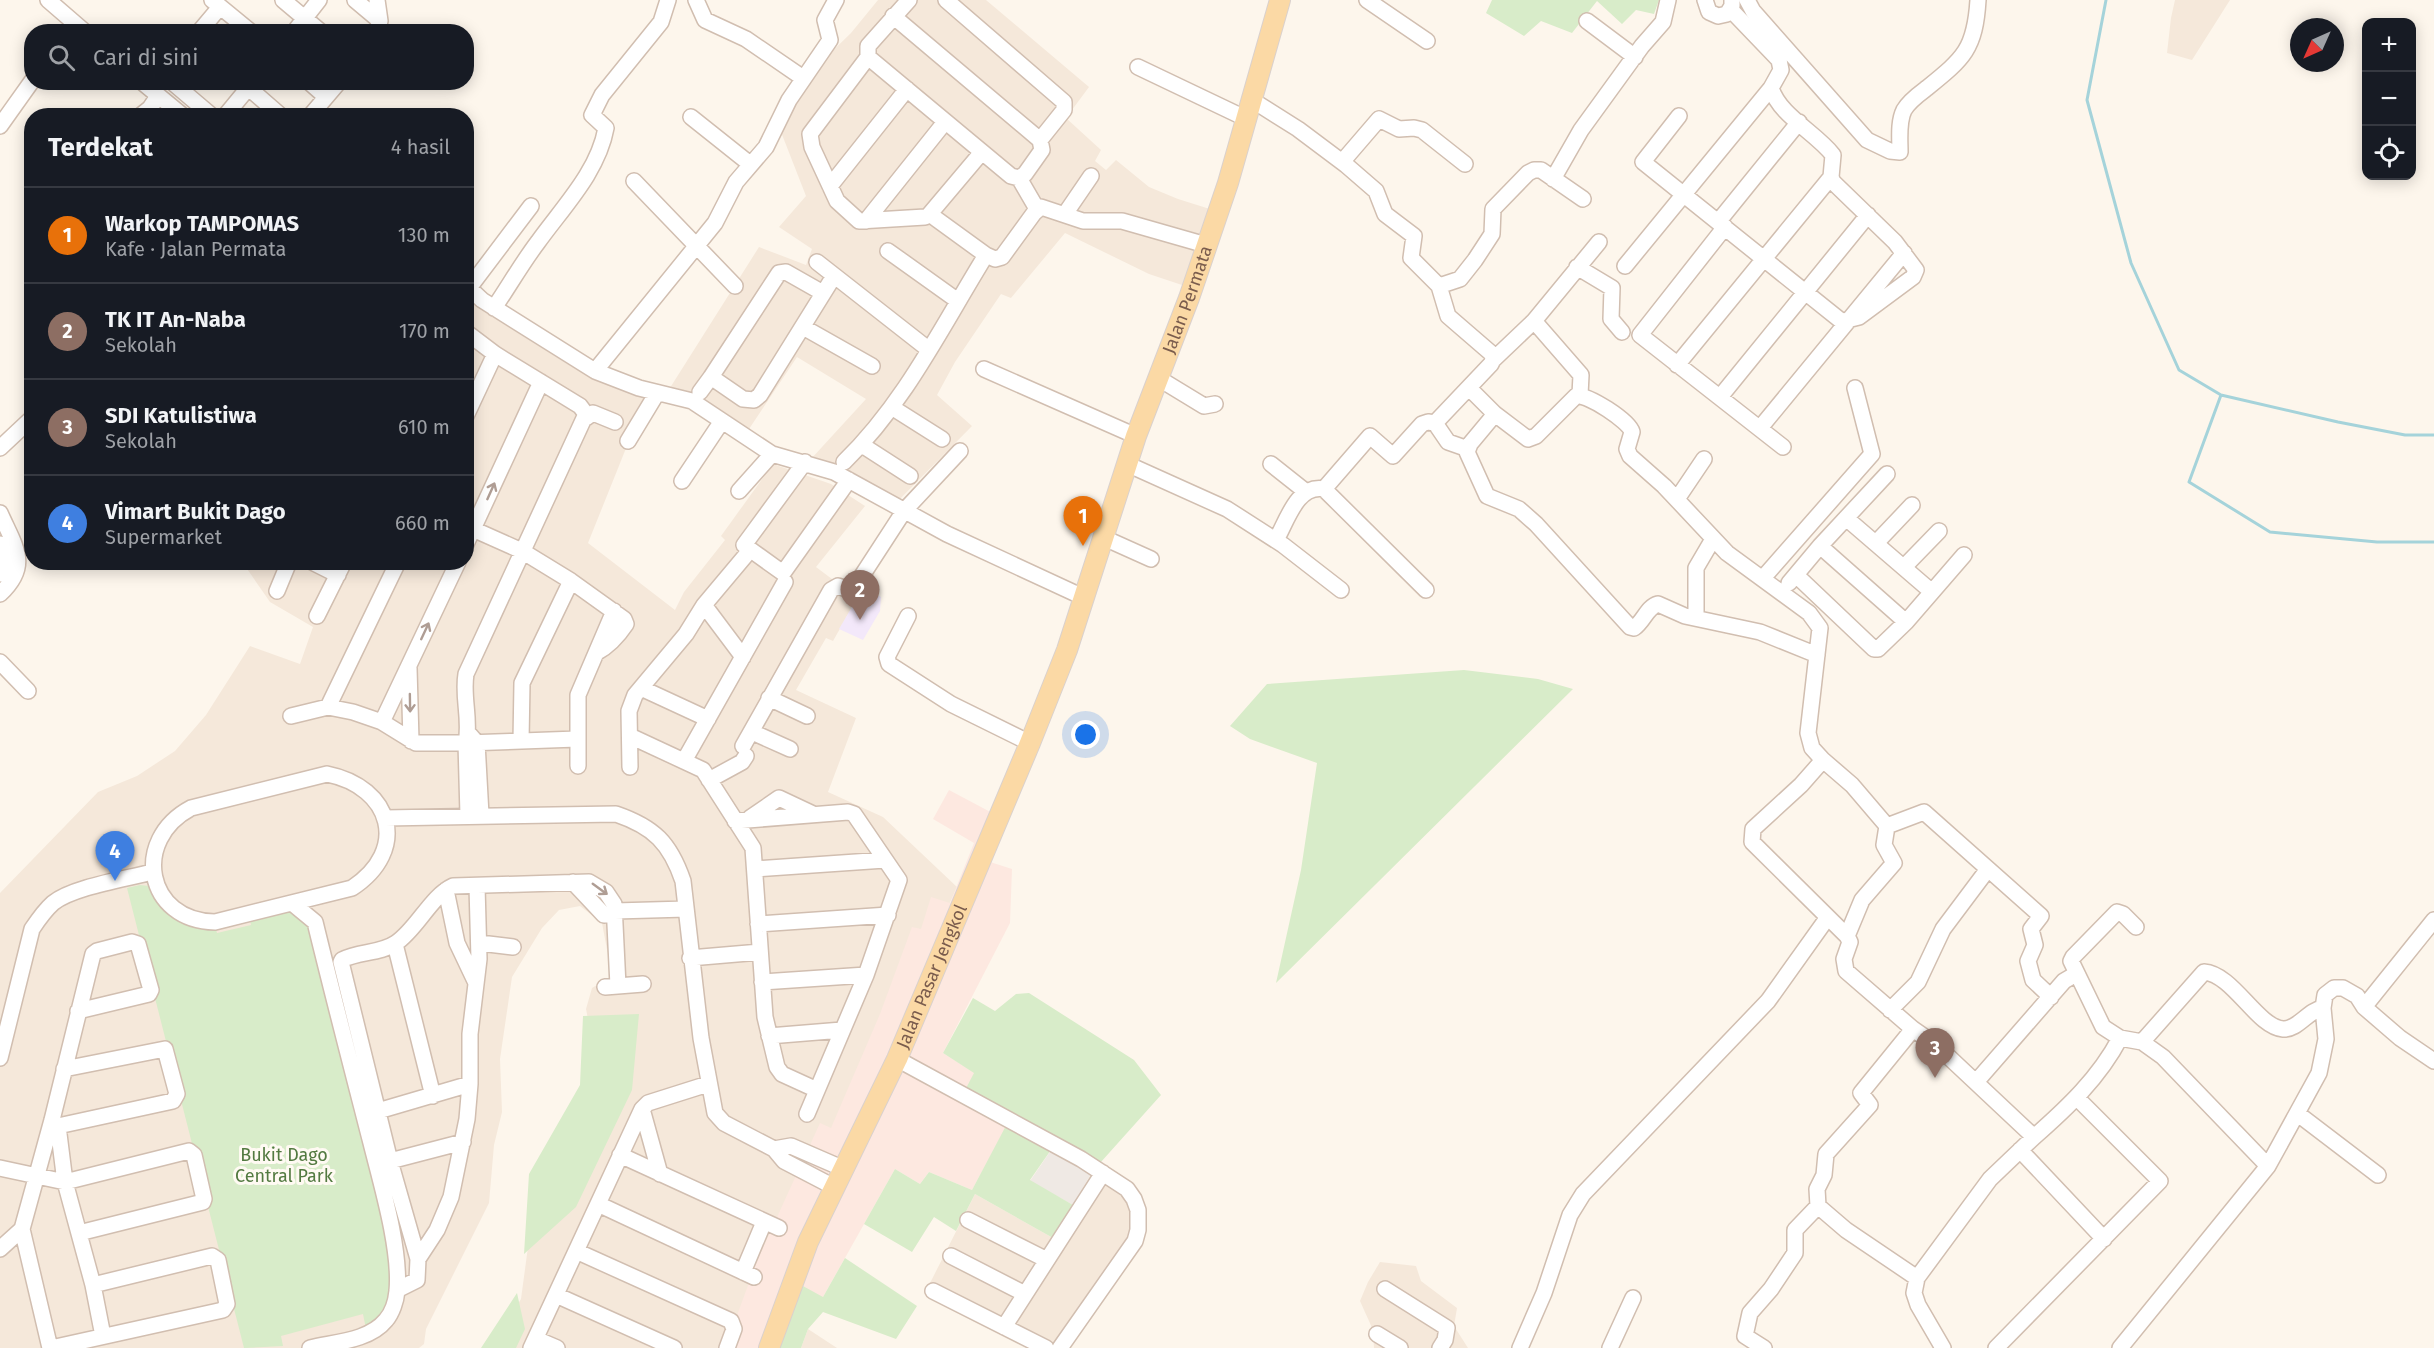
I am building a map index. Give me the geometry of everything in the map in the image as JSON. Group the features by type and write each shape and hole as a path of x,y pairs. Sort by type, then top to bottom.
{"main road":[{"name":"Jalan Permata","path":"1083,597 1136,435 1206,245 1247,119 1280,0"},
{"name":"Jalan Pasar Jengkol","path":"769,1348 808,1242 897,1059 1030,743 1067,650 1083,597"}],"street":[{"path":"48,0 71,24"},
{"path":"283,0 312,24"},
{"path":"300,24 320,0"},
{"path":"355,0 376,24"},
{"path":"377,0 378,24"},
{"path":"494,308 534,247 566,207 581,183 596,156 606,131 605,126 592,115 593,109 661,22 668,0"},
{"path":"696,0 705,20 746,39 803,78"},
{"path":"595,371 715,223 736,182 766,147 803,78 830,40 825,20 836,0"},
{"path":"909,0 868,46 868,57 810,134 812,147 837,201 853,218 866,221 928,216 982,152"},
{"path":"946,0 1065,102 1064,110 1040,140"},
{"path":"1367,0 1427,41"},
{"path":"1553,179 1570,145 1663,22 1668,0"},
{"path":"1625,266 1771,88 1780,70 1779,60 1731,5 1723,16 1713,15 1706,7 1706,0"},
{"path":"1747,0 1753,11 1868,140 1890,151 1900,152 1900,127 1904,111 1916,96 1962,58 1976,27 1978,0"},
{"path":"204,24 216,3 241,24"},
{"path":"893,16 1040,140 1042,150 1019,178"},
{"path":"1587,21 1635,57"},
{"path":"868,57 1011,176 1019,178 1037,209"},
{"path":"1138,67 1247,119"},
{"path":"1677,365 1831,177 1833,155 1779,102 1771,88"},
{"path":"830,186 907,89"},
{"path":"0,126 26,90"},
{"path":"181,90 203,108"},
{"path":"231,108 244,90"},
{"path":"254,90 273,108"},
{"path":"318,90 326,97"},
{"path":"317,108 332,90"},
{"path":"149,98 168,108"},
{"path":"1252,100 1298,129 1376,191 1385,214 1414,236 1411,254 1413,261 1439,286 1448,316 1492,354 1493,360"},
{"path":"1679,116 1643,162 1846,322"},
{"path":"691,117 750,164"},
{"path":"1342,162 1379,119 1399,129 1422,130 1465,164"},
{"path":"866,221 945,122"},
{"path":"1783,447 1640,335 1799,122"},
{"path":"1439,286 1460,279 1475,260 1492,234 1493,209 1528,173 1541,170 1582,200"},
{"path":"1065,214 1091,176"},
{"path":"1831,177 1837,186 1896,242 1916,270 1913,277 1859,316 1846,322"},
{"path":"634,181 735,286"},
{"path":"474,279 531,206"},
{"path":"934,218 995,259 1002,257 1037,209 1046,207 1083,221 1122,221 1206,245"},
{"path":"1720,398 1868,215"},
{"path":"1435,423 1493,360 1534,321 1599,242"},
{"path":"888,251 958,301"},
{"path":"1760,428 1904,253"},
{"path":"844,462 862,445 893,408 986,255"},
{"path":"817,262 928,349"},
{"path":"1577,267 1612,288 1611,319 1622,332"},
{"path":"700,392 779,273 786,272 823,293"},
{"path":"711,377 743,399 754,400 760,395 834,276"},
{"path":"474,292 494,308 595,371 657,393 692,401 772,454 834,472 903,511 1021,570 1083,597"},
{"path":"1534,321 1581,375 1580,395"},
{"path":"803,327 872,366"},
{"path":"474,338 495,354 580,406 585,410 586,418"},
{"path":"474,399 495,354"},
{"path":"984,369 1136,435"},
{"path":"1158,378 1204,406 1215,404"},
{"path":"474,519 541,382"},
{"path":"1469,388 1495,414 1528,440 1536,436 1573,398 1580,395 1629,425 1632,432 1628,449 1630,456 1677,499 1727,553 1782,592 1817,621 1820,628 1808,733 1812,748 1852,784 1887,826 1884,845 1893,863 1862,900 1847,936"},
{"path":"1763,578 1872,454 1856,388"},
{"path":"628,441 657,393"},
{"path":"893,408 942,438"},
{"path":"475,815 466,674 586,418 593,413 615,422"},
{"path":"1468,449 1495,414"},
{"path":"682,482 722,421"},
{"path":"1324,489 1367,437 1374,439 1393,456 1422,424 1435,423 1448,442 1468,449 1487,496 1525,514 1630,627 1634,628 1640,624 1649,609 1658,604 1685,615 1760,632 1817,655"},
{"path":"0,448 24,426"},
{"path":"862,445 910,476"},
{"path":"709,780 742,762 752,732 769,698 831,590 838,586 852,591 903,511 960,451"},
{"path":"739,491 772,454"},
{"path":"1677,499 1704,459"},
{"path":"806,462 744,545 783,573 849,480"},
{"path":"1127,464 1227,509 1276,540 1341,590"},
{"path":"1271,464 1305,492"},
{"path":"1782,592 1820,546 1887,474"},
{"path":"1276,540 1305,492 1315,487 1324,489 1426,590"},
{"path":"1876,543 1912,505"},
{"path":"0,513 19,561 17,574 0,594"},
{"path":"1846,518 1932,592"},
{"path":"474,529 522,551 624,619 626,624 611,644 596,653 578,695 578,766"},
{"path":"1904,567 1939,531"},
{"path":"1102,537 1151,559"},
{"path":"1696,617 1696,568 1713,539"},
{"path":"0,544 5,563 0,573"},
{"path":"1820,546 1906,622"},
{"path":"630,767 629,711 635,695 686,634 704,605 746,555"},
{"path":"1796,575 1874,649 1881,647 1906,622 1964,555"},
{"path":"277,591 286,570"},
{"path":"317,616 340,570"},
{"path":"328,707 394,570"},
{"path":"382,722 454,570"},
{"path":"521,741 522,683 570,581"},
{"path":"684,761 785,582"},
{"path":"704,605 743,657"},
{"path":"908,616 887,657 889,664 951,704 1030,743"},
{"path":"0,662 28,691"},
{"path":"409,665 411,741"},
{"path":"641,688 708,719"},
{"path":"769,698 807,716"},
{"path":"291,716 328,707 353,712 382,722 411,741 577,739"},
{"path":"752,732 790,749"},
{"path":"630,736 703,770 742,820 753,848 765,1017 777,1067 782,1074 817,1090"},
{"path":"1823,760 1801,785 1753,829 1751,837 1755,846 1847,936 1850,942 1844,959 1846,971 1913,1029 1936,1045 2034,1137"},
{"path":"327,774 353,781 373,798 381,807 386,818 388,828 381,858 373,870 352,888 215,922 200,922 187,918 176,910 159,890 152,872 156,846 162,832 181,813 191,808 315,776 327,774"},
{"path":"742,820 848,812 854,814 899,880 866,975 807,1114"},
{"path":"1887,826 1924,812 2041,916 2031,929 2035,945 2028,961 2033,980 2051,997"},
{"path":"386,818 616,814 639,822 660,840 675,859 683,881 690,958 708,1084 718,1120 774,1149 784,1161 834,1187"},
{"path":"755,869 885,860"},
{"path":"1890,1010 1918,982 1943,929 1988,869"},
{"path":"0,1058 32,929 42,913 54,902 68,894 152,872"},
{"path":"397,1290 417,1280 418,1259 390,1161 341,963 345,958 395,944 415,926 446,890 453,886 573,882 604,915 615,912 686,909"},
{"path":"418,1259 437,1230 451,1197 463,1142 470,1084 470,1034 480,943 477,886"},
{"path":"446,890 457,944 476,983"},
{"path":"315,922 327,894"},
{"path":"292,903 315,922 386,1202 397,1290 394,1306 387,1319 367,1342 310,1348"},
{"path":"615,912 611,986 643,984"},
{"path":"2136,927 2123,914 2116,912 2071,961 2103,1027 2120,1038 2142,1042 2179,1071 2268,1166"},
{"path":"758,924 888,915"},
{"path":"1520,1348 1544,1293 1570,1215 1583,1194 1768,1001 1828,917"},
{"path":"2364,1007 2434,920"},
{"path":"78,1011 149,994 151,990 140,947 135,942 93,954 78,1011 64,1069 55,1123 22,1229 50,1348 223,1310 228,1304 218,1260 212,1256 93,1285"},
{"path":"480,943 513,947"},
{"path":"395,944 434,1096"},
{"path":"690,958 760,952"},
{"path":"2142,1042 2204,972 2220,978 2263,1017 2283,1029 2297,1024 2316,1009 2323,1008"},
{"path":"1976,1082 2064,981 2076,974"},
{"path":"762,982 866,975"},
{"path":"2120,1348 2268,1166 2319,1073 2325,1033 2323,1008 2325,995 2334,988 2349,991 2400,1038 2434,1061"},
{"path":"1913,1029 1860,1093 1870,1105 1826,1154 1824,1175 1817,1189 1818,1206 1846,1230 1917,1278"},
{"path":"769,1036 842,1030"},
{"path":"1943,1348 1918,1305 1914,1293 1917,1278 1990,1179 2077,1098 2120,1038"},
{"path":"55,1123 173,1101 177,1094 165,1049 64,1069"},
{"path":"897,1059 1081,1159 1127,1190 1134,1199 1138,1210 1138,1230 1131,1248 1060,1348"},
{"path":"378,1111 470,1084"},
{"path":"556,1348 533,1343 642,1108 648,1103 708,1084"},
{"path":"1996,1348 2160,1181 2077,1098"},
{"path":"642,1108 660,1174"},
{"path":"2298,1114 2378,1175"},
{"path":"55,1123 65,1182 93,1285 104,1336"},
{"path":"390,1161 463,1142"},
{"path":"774,1149 791,1146 844,1169"},
{"path":"2020,1150 2104,1239"},
{"path":"0,1168 65,1182 189,1151 194,1155 203,1202 79,1233"},
{"path":"620,1155 779,1228"},
{"path":"1004,1327 1103,1173"},
{"path":"598,1204 748,1274 764,1222"},
{"path":"1764,1348 1745,1336 1750,1313 1771,1289 1795,1253 1795,1230 1818,1206"},
{"path":"968,1220 1047,1260"},
{"path":"0,1249 22,1229"},
{"path":"576,1251 731,1321 734,1329 727,1348"},
{"path":"951,1256 1025,1294"},
{"path":"1385,1289 1447,1328 1445,1340 1440,1348"},
{"path":"933,1291 1046,1348"},
{"path":"556,1295 674,1348"},
{"path":"1610,1348 1633,1298"},
{"path":"1377,1334 1400,1348"}],"shaded area":[{"path":"878,0 986,0 1089,87 1066,118 1101,150 1095,161 1106,170 1116,160 1149,187 1213,210 1185,286 1149,274 1065,233 1011,298 1001,294 955,362 937,395 972,426 894,505 811,459 866,399 797,357 747,432 668,391 759,247 806,265 812,249 779,227 806,196 781,132 794,103 814,69 851,33"},
{"path":"2175,0 2230,0 2192,60 2167,53"},
{"path":"474,303 571,366 601,381 647,396 588,543 675,610 684,592 725,540 721,536 773,464 831,484 865,506 816,567 832,579 863,588 833,641 826,638 796,690 856,718 828,792 883,817 957,887 811,1209 752,1348 490,1348 521,1299 530,1232 600,1080 586,1009 592,988 612,976 602,923 580,906 559,910 542,928 512,977 500,1059 502,1112 494,1145 489,1203 426,1329 424,1344 419,1348 0,1348 0,893 98,792 137,776 175,751 206,715 250,646 300,664 313,627 270,602 248,570 474,570"},
{"path":"863,588 881,597 880,611 863,640 839,629"},
{"path":"949,790 998,816 984,860 1012,869 1010,923 943,1053 975,1073 963,1094 1010,1120 972,1190 929,1172 920,1184 895,1169 823,1297 770,1348 725,1348 757,1261 820,1123 831,1128 880,1014 912,927 921,929 931,897 950,903 974,843 933,819"},
{"path":"1054,1146 1092,1172 1073,1205 1030,1181"},
{"path":"1092,1172 1117,1189 1127,1202 1132,1218 1128,1237 1092,1294 1053,1348 1037,1348 925,1293 975,1194 1053,1238"},
{"path":"1380,1262 1416,1266 1421,1281 1457,1308 1454,1326 1468,1348 1374,1348 1373,1330 1360,1301"},
{"path":"808,1329 837,1348 801,1348"}],"green space":[{"path":"1492,0 1659,0 1654,14 1636,10 1622,24 1597,1 1572,33 1541,21 1524,36 1486,13"},
{"path":"1464,670 1538,679 1573,689 1276,983 1301,870 1317,763 1250,739 1230,726 1267,684"},
{"name":"Bukit Dago Central Park","path":"140,885 149,886 215,926 217,933 251,925 250,919 286,910 303,920 308,927 373,1176 393,1273 388,1303 381,1316 366,1329 363,1314 281,1336 283,1346 244,1348 127,888"},
{"path":"1029,993 1134,1060 1161,1095 1092,1172 1053,1147 1030,1180 1073,1205 1053,1238 975,1194 956,1231 934,1217 912,1252 864,1224 895,1169 920,1184 929,1172 972,1190 1009,1120 963,1094 974,1073 943,1053 973,998 995,1011 1016,994"},
{"path":"639,1014 632,1090 576,1207 524,1254 529,1174 580,1085 583,1016"},
{"path":"845,1258 917,1306 896,1339 823,1312 808,1329 801,1348 770,1348 792,1280 823,1297"},
{"path":"517,1293 525,1329 516,1348 481,1348"}],"waterway":[{"path":"2106,0 2087,100 2131,263 2179,370 2221,395 2189,482 2270,532 2377,542 2434,542"},
{"path":"2221,395 2405,435 2434,435"}],"place":[{"name":"Warkop TAMPOMAS","path":"1083,546"},
{"name":"TK IT An-Naba","path":"860,620"},
{"name":"Vimart Bukit Dago","path":"115,881"},
{"name":"SDI Katulistiwa","path":"1935,1078"}]}
